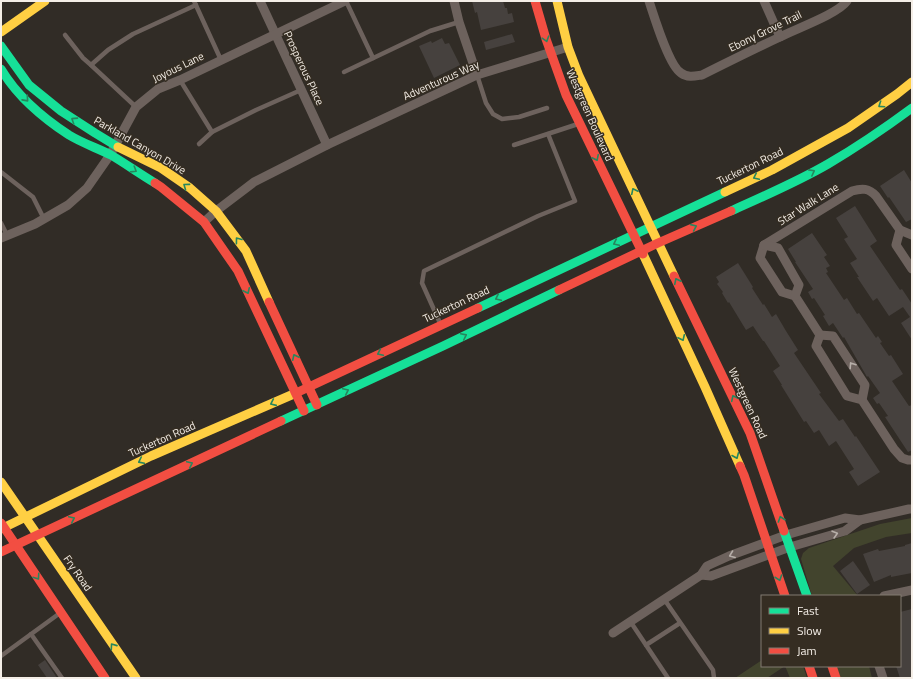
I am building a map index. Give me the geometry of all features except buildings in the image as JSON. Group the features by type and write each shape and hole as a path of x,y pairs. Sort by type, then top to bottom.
{"main road":[{"path":"1,32 33,6 44,1"},
{"name":"Westgreen Boulevard","path":"535,1 550,52 566,95 633,234"},
{"name":"Westgreen Boulevard","path":"556,1 568,47 579,76 651,226"},
{"name":"Parkland Canyon Drive","path":"1,46 29,85 61,111 115,145 161,168 190,188 216,211 246,251 317,405"},
{"path":"1,70 7,79 33,108 70,135 110,155 161,187 204,222 238,271 304,411"},
{"name":"Tuckerton Road","path":"2,527 152,456 295,394 441,324 772,170 848,128 912,82"},
{"path":"1,552 317,405 642,252 658,243 782,188 828,164 872,137 912,108"},
{"name":"Westgreen Road","path":"651,226 750,433 807,595"},
{"path":"633,234 734,450 785,595"},
{"name":"Fry Road","path":"1,482 136,678"},
{"path":"2,527 105,678"},
{"path":"809,667 813,678"},
{"path":"832,667 836,678"}],"street":[{"name":"Prosperous Place","path":"260,1 327,145"},
{"name":"Joyous Lane","path":"4,236 44,219 68,205 87,188 110,155 136,107 158,88 180,80 345,1"},
{"path":"454,1 459,22 477,75"},
{"name":"Ebony Grove Trail","path":"649,1 671,60 680,73 689,77 702,75 833,12 848,1"},
{"path":"764,1 780,37"},
{"name":"Adventurous Way","path":"204,222 254,182 327,145 477,75 568,47"},
{"name":"Star Walk Lane","path":"764,245 852,191 860,189 866,189 876,196 900,230"},
{"path":"912,235 900,230 896,245 912,269"},
{"path":"795,296 799,285 778,248 764,245 760,258 782,292 795,296 820,335"},
{"path":"820,335 816,346 847,396 862,400 894,449 902,458 912,460"},
{"path":"820,335 833,336 865,385 862,400"},
{"path":"613,633 701,575 707,566 729,556 786,535 844,518 860,520 912,509"},
{"path":"701,575 711,576 790,547 845,531 860,520"},
{"path":"889,595 912,590"},
{"path":"879,667 883,678"}],"lane":[{"path":"345,1 373,58"},
{"path":"92,65 108,50 133,34 195,3 221,60"},
{"path":"344,72 430,30 459,22"},
{"path":"65,35 83,58 136,107"},
{"path":"477,75 486,103 493,114 502,118 519,117 547,108"},
{"path":"180,80 212,132"},
{"path":"199,144 212,132 301,90"},
{"path":"514,145 580,124"},
{"path":"441,324 422,283 424,271 538,216 575,200 548,134"},
{"path":"1,172 33,197 44,219"},
{"path":"1,223 4,236"},
{"path":"664,599 713,670 714,678"},
{"path":"1,656 61,612"},
{"path":"630,621 668,678"},
{"path":"646,645 680,622"},
{"path":"31,634 62,678"}],"green space":[{"path":"912,518 912,533 886,537 854,548 833,566 857,595 812,595 801,559 803,553 809,548 880,524"},
{"path":"761,661 761,667 784,667 767,678 735,678"},
{"path":"785,667 803,667 807,678 790,678"},
{"path":"836,667 869,667 872,678 840,678"}],"traffic: fast":[{"path":"1,46 29,85 61,111 118,147"},
{"path":"1,69 7,79 31,106 50,121 79,141 111,155 155,183"},
{"path":"731,211 816,171 850,151 912,108"},
{"path":"478,308 725,192"},
{"path":"281,421 443,346 559,290"},
{"path":"784,531 807,595"}],"traffic: slow":[{"path":"1,32 45,1"},
{"path":"557,1 568,47 579,76 674,276"},
{"path":"725,192 772,170 848,128 912,82"},
{"path":"118,147 161,168 190,188 216,211 246,251 269,302"},
{"path":"643,254 740,466"},
{"path":"1,529 151,456 296,393"},
{"path":"1,482 136,678"}],"traffic: jam":[{"path":"535,1 546,39 566,95 643,254"},
{"path":"155,183 204,222 238,271 304,411"},
{"path":"559,290 658,243 731,211"},
{"path":"674,276 750,433 784,531"},
{"path":"269,302 317,405"},
{"path":"296,393 478,308"},
{"path":"1,552 281,421"},
{"path":"740,466 785,595"},
{"path":"1,523 105,678"},
{"path":"809,667 813,678"},
{"path":"832,667 836,678"}]}
